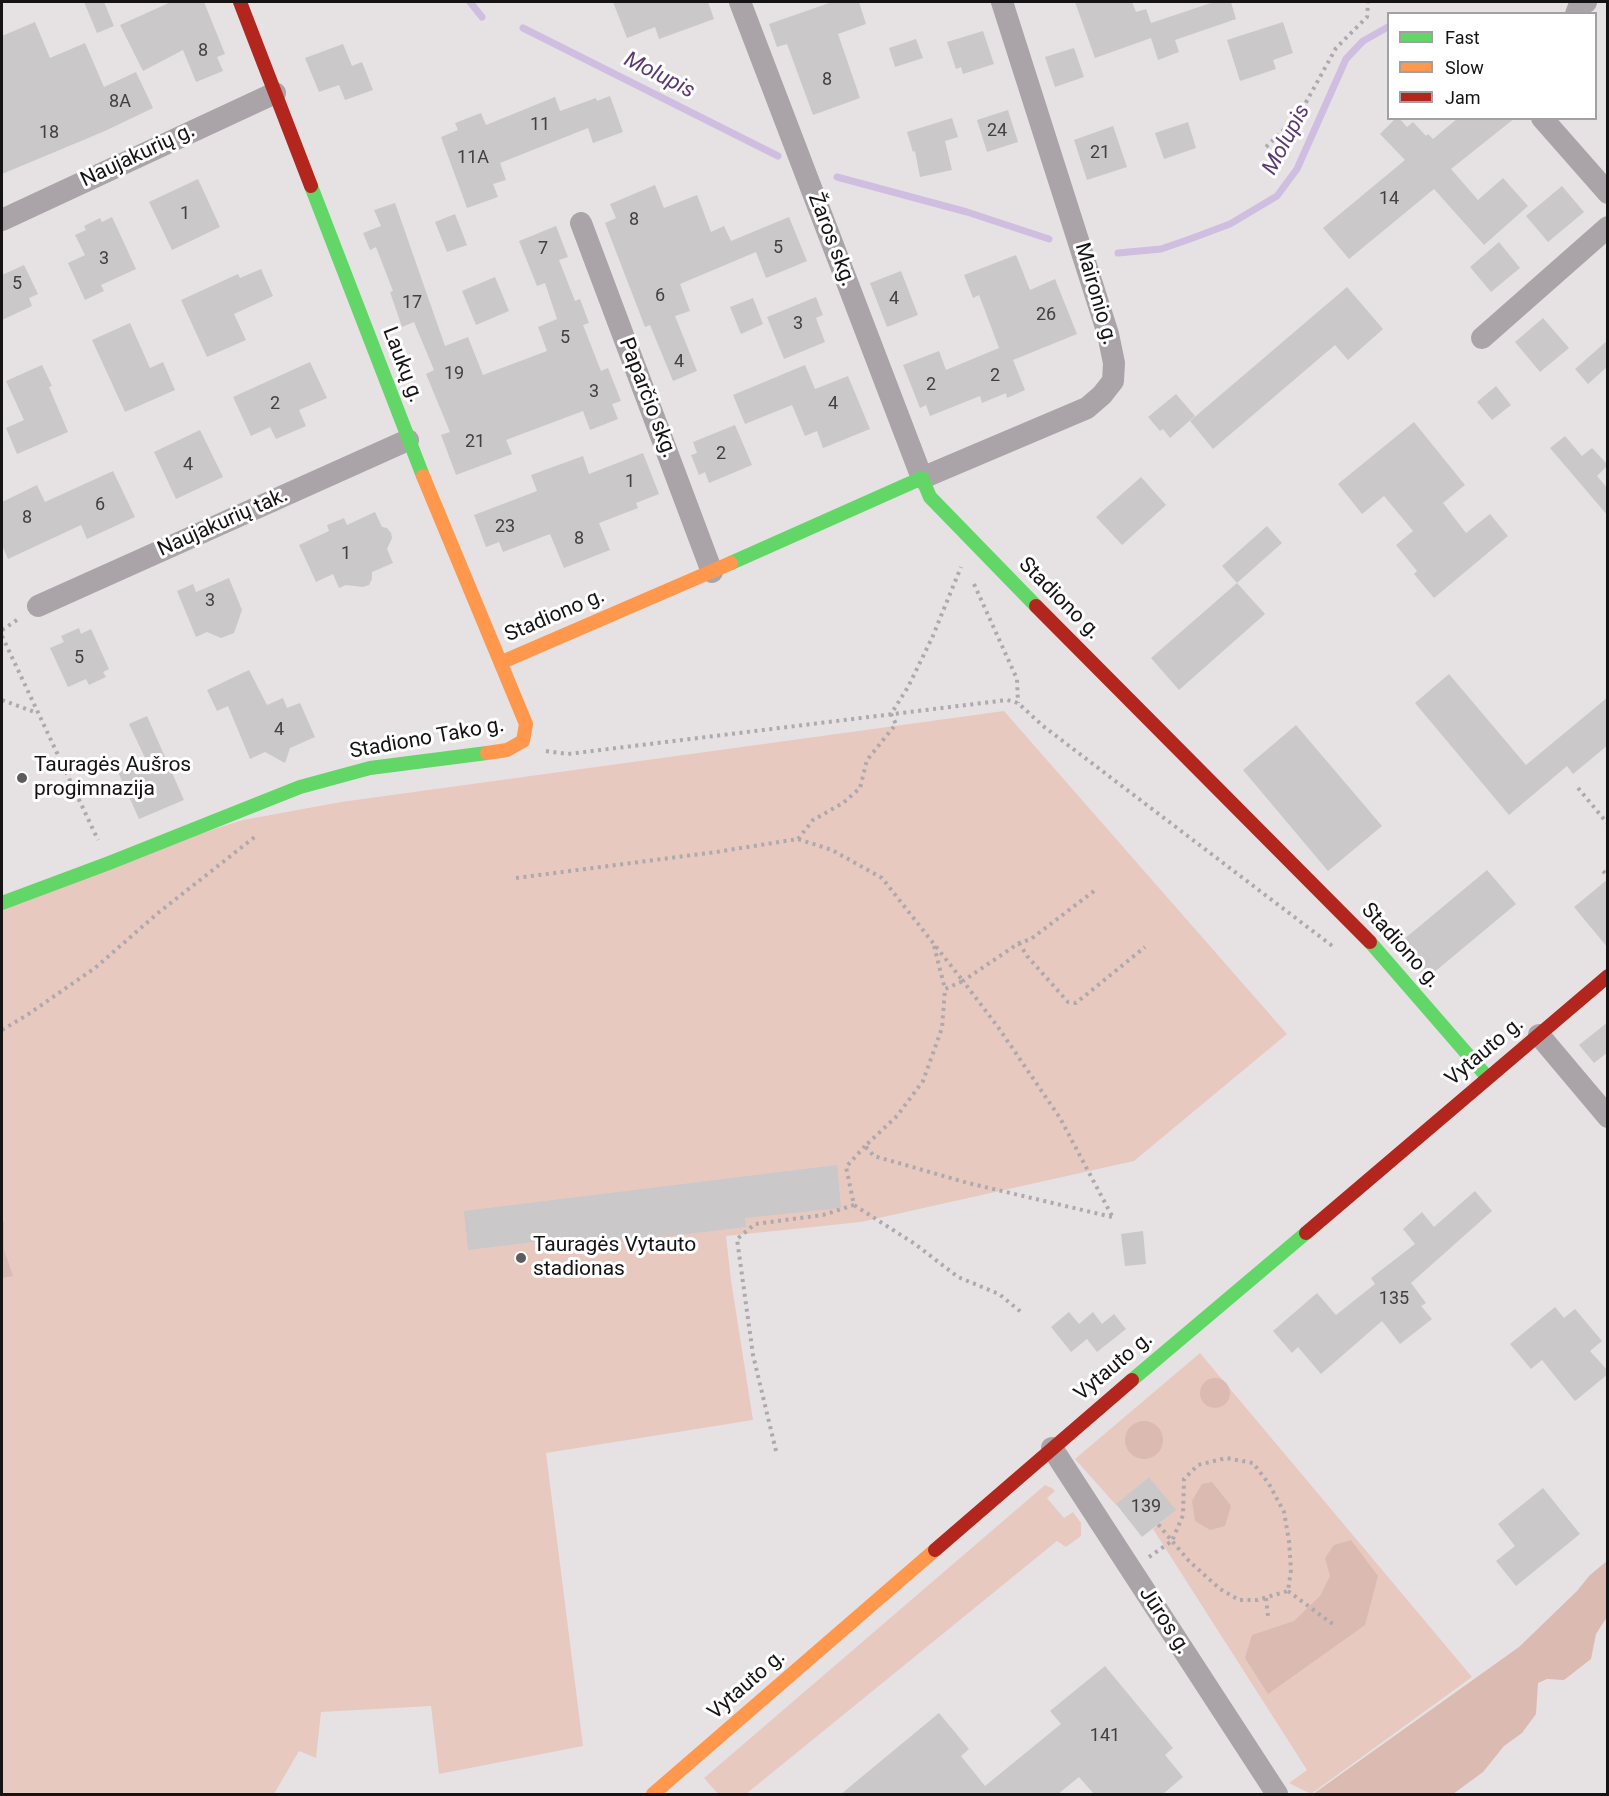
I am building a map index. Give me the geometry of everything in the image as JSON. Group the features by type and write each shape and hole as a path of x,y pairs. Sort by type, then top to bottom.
{"street":[{"name":"Laukų g.","path":"240,2 294,137 408,440 526,724 523,741"},
{"name":"Žaros skg.","path":"740,2 922,478"},
{"name":"Maironio g.","path":"922,478 1087,408 1113,381 1114,363 1108,334 1002,2"},
{"name":"Naujakurių g.","path":"2,220 275,93"},
{"path":"1544,120 1608,193"},
{"path":"1564,143 1565,120"},
{"name":"Paparčio skg.","path":"581,223 712,572"},
{"path":"1482,338 1608,227"},
{"name":"Naujakurių tak.","path":"38,606 408,440"},
{"name":"Stadiono g.","path":"502,662 712,572 922,478 930,497 968,538 1376,948 1488,1078"},
{"name":"Stadiono Tako g.","path":"2,903 300,787 370,768 507,750 523,741"},
{"name":"Vytauto g.","path":"653,1794 1052,1448 1608,976"},
{"path":"1539,1035 1608,1118"},
{"name":"Jūros g.","path":"1052,1448 1277,1794"}],"path":[{"path":"1266,147 1299,114 1336,48 1367,17 1368,2"},
{"path":"891,714 908,687 932,638 963,562 968,538"},
{"path":"972,574 1017,679 1018,703"},
{"path":"2,636 109,863"},
{"path":"2,700 38,714"},
{"path":"523,741 550,753 568,754 1007,700 1018,703 1043,726 1340,952"},
{"path":"798,839 813,820 843,803 860,788 867,760 896,724 891,714"},
{"path":"1578,788 1608,824"},
{"path":"2,1030 95,968 158,913 260,832"},
{"path":"516,878 798,839 832,850 882,878 998,1027 1060,1118 1112,1217 968,1184 874,1156 865,1146"},
{"path":"1603,871 1608,876"},
{"path":"945,989 963,981 1019,943 1031,939 1094,891"},
{"path":"1019,943 1027,956 1068,1002 1076,1004 1145,947"},
{"path":"934,944 945,989 942,1028 923,1082 897,1116 846,1167 854,1205 915,1244 958,1277 999,1294 1021,1312"},
{"path":"776,1451 753,1355 737,1239 755,1224 823,1215 854,1205"},
{"path":"1172,1542 1183,1515 1184,1479 1198,1465 1226,1458 1253,1463 1269,1484 1284,1512 1292,1570 1288,1591"},
{"path":"1158,1524 1189,1561 1220,1589 1239,1600 1257,1600 1288,1591"},
{"path":"1288,1591 1334,1625"},
{"path":"1266,1598 1268,1616"}],"shaded area":[{"name":"Tauragės Vytauto stadionas","path":"1004,711 1287,1034 1134,1161 861,1222 726,1236 753,1420 546,1453 583,1746 439,1774 431,1706 321,1712 316,1758 299,1751 274,1794 2,1794 2,896 243,820 341,802"},
{"path":"2,1221 4,1222 4,1250 13,1276 2,1278"},
{"path":"1200,1353 1472,1677 1311,1794 1289,1783 1307,1770 1153,1529 1175,1510 1149,1477 1116,1505 1075,1459"},
{"path":"1215,1378 1221,1379 1229,1387 1229,1399 1221,1407 1215,1408 1209,1407 1201,1399 1200,1393 1201,1387 1209,1379"},
{"path":"1144,1421 1157,1427 1163,1440 1157,1453 1144,1459 1131,1453 1125,1440 1131,1427"},
{"path":"1212,1482 1231,1506 1225,1526 1210,1530 1195,1521 1192,1501 1202,1484"},
{"path":"1045,1485 1055,1491 1047,1498 1064,1518 1073,1512 1081,1523 1081,1536 1066,1547 1057,1541 746,1794 718,1794 704,1778"},
{"path":"1351,1540 1378,1576 1365,1625 1268,1694 1245,1658 1252,1635 1294,1621 1320,1596 1330,1576 1325,1558 1334,1545"},
{"path":"1607,1561 1607,1617 1596,1634 1591,1659 1564,1680 1547,1679 1538,1683 1536,1714 1522,1733 1504,1746 1483,1772 1453,1794 1313,1794 1519,1647 1577,1591 1590,1575"}],"building":[{"path":"84,2 104,2 114,26 97,33"},
{"path":"171,2 204,2 225,54 217,57 223,71 196,82 183,50 143,71 120,25"},
{"path":"613,2 708,2 714,19 659,39 655,27 627,38"},
{"path":"832,2 859,2 866,24 838,34 860,98 813,115 787,44 777,47 769,24"},
{"path":"1075,2 1132,2 1136,12 1146,9 1151,23 1214,2 1231,2 1236,19 1175,40 1179,52 1158,60 1151,38 1095,58"},
{"path":"35,22 50,58 85,43 104,87 136,72 153,108 105,131 2,174 2,36"},
{"path":"1283,22 1293,53 1273,60 1276,69 1240,81 1227,40"},
{"path":"983,31 994,64 963,74 961,67 956,69 947,42"},
{"path":"916,39 923,58 895,67 889,48"},
{"path":"343,44 352,66 362,62 373,90 345,100 339,85 319,92 305,58"},
{"path":"1074,48 1084,77 1055,87 1045,57"},
{"path":"610,96 623,132 593,143 588,128 500,163 506,180 493,184 498,197 467,208 441,137 458,130 455,123 481,113 486,125 555,97 560,111 596,98 597,101"},
{"path":"1008,110 1018,142 987,152 977,120"},
{"path":"952,118 958,137 945,141 952,170 920,177 915,151 913,152 907,132"},
{"path":"1394,120 1401,120 1407,127 1413,122 1426,136 1428,134 1433,139 1456,120 1512,120 1451,169 1478,200 1503,178 1528,206 1484,245 1434,189 1349,259 1323,228 1405,160 1380,134"},
{"path":"1188,122 1196,148 1164,159 1155,133"},
{"path":"1113,126 1127,167 1087,180 1074,140"},
{"path":"198,179 220,227 172,250 149,202"},
{"path":"655,185 664,208 697,195 711,232 724,226 731,241 789,217 807,261 766,278 756,252 680,284 690,311 675,316 697,371 673,381 650,325 645,327 605,223 616,218 610,204"},
{"path":"1562,186 1584,212 1548,242 1526,216"},
{"path":"395,203 445,346 468,337 483,375 547,351 538,327 557,319 545,283 537,286 519,241 556,226 568,257 559,260 575,301 580,299 589,323 583,325 601,371 608,368 621,401 612,404 618,419 590,430 583,411 506,440 512,454 456,475 441,435 450,432 426,374 434,370 414,322 402,327 390,292 393,291 376,247 370,250 363,233 381,226 374,210"},
{"path":"455,214 467,245 447,252 435,222"},
{"path":"112,217 136,269 101,285 104,291 85,300 68,263 85,255 75,235 86,230 84,226 100,218 102,222"},
{"path":"1499,242 1520,268 1491,292 1470,267"},
{"path":"1016,255 1030,290 1055,279 1077,334 1013,360 1025,390 1007,398 1006,393 982,403 980,396 930,416 926,405 920,408 903,365 939,351 946,370 999,348 979,295 973,298 964,275"},
{"path":"24,265 38,294 29,298 32,306 2,320 2,275"},
{"path":"261,269 273,296 234,314 246,340 207,357 181,300 238,274 240,278"},
{"path":"901,271 918,315 887,327 870,283"},
{"path":"495,277 509,311 476,325 462,291"},
{"path":"1347,287 1383,329 1348,360 1335,345 1213,449 1190,421"},
{"path":"816,297 823,315 816,318 825,342 784,359 767,317"},
{"path":"753,298 763,324 741,334 730,307"},
{"path":"1543,318 1569,348 1540,372 1515,342"},
{"path":"130,323 150,368 163,362 175,390 125,412 92,340"},
{"path":"1608,340 1608,366 1588,384 1575,369"},
{"path":"310,362 327,398 299,410 306,426 276,439 270,427 251,436 233,397"},
{"path":"42,365 68,432 17,454 6,428 24,420 6,381"},
{"path":"805,365 815,389 848,376 870,429 823,448 817,431 805,436 792,405 745,424 733,395"},
{"path":"1496,386 1511,405 1492,420 1477,402"},
{"path":"1176,394 1195,416 1170,438 1163,429 1160,431 1148,417"},
{"path":"1414,422 1465,485 1443,503 1466,533 1490,514 1508,536 1434,598 1414,574 1417,571 1396,545 1413,531 1384,496 1362,514 1338,484"},
{"path":"735,425 752,465 709,483 705,472 699,475 691,455 697,453 693,442"},
{"path":"200,430 223,477 176,499 154,452"},
{"path":"1565,436 1582,456 1592,448 1608,465 1597,476 1608,489 1608,516 1550,448"},
{"path":"643,453 659,494 636,503 638,508 599,523 610,550 564,568 550,534 503,552 499,542 486,547 474,515 537,491 531,475 583,456 589,474"},
{"path":"113,471 135,517 87,539 81,525 8,559 2,545 2,502 37,485 45,502"},
{"path":"1141,477 1166,505 1122,545 1096,517"},
{"path":"375,512 382,527 387,528 391,533 392,538 387,549 393,563 372,572 369,585 363,587 346,585 339,588 333,574 316,582 299,545 329,531 327,525 344,518 347,525"},
{"path":"1267,526 1282,543 1237,583 1222,566"},
{"path":"229,578 242,610 234,633 221,638 207,632 196,637 177,591 193,584 196,592"},
{"path":"1237,583 1265,614 1179,690 1151,658"},
{"path":"79,628 81,634 91,629 109,669 103,672 106,677 89,685 86,679 68,687 50,648 64,642 61,636"},
{"path":"249,670 267,705 283,698 287,708 300,703 315,737 290,748 285,763 265,752 250,759 228,706 217,711 207,690"},
{"path":"1449,674 1526,765 1608,697 1608,745 1573,774 1567,766 1509,815 1415,703"},
{"path":"147,716 184,800 139,819 118,772 146,760 129,724"},
{"path":"1296,725 1382,826 1328,871 1243,770"},
{"path":"1487,870 1516,904 1426,979 1397,945"},
{"path":"1608,879 1608,948 1574,907"},
{"path":"1608,1022 1608,1052 1594,1063 1579,1045"},
{"path":"837,1165 841,1208 745,1218 746,1227 560,1249 558,1239 468,1250 464,1211"},
{"path":"1475,1191 1492,1211 1411,1283 1426,1303 1421,1306 1432,1319 1400,1344 1382,1321 1321,1374 1298,1347 1292,1353 1273,1331 1317,1293 1336,1315 1375,1284 1371,1278 1415,1244 1403,1229 1422,1212 1434,1227"},
{"path":"1143,1231 1146,1264 1125,1266 1121,1234"},
{"path":"1555,1307 1564,1318 1575,1309 1602,1341 1590,1351 1608,1371 1608,1374 1575,1401 1542,1360 1531,1369 1510,1344"},
{"path":"1069,1312 1079,1324 1093,1312 1102,1324 1114,1314 1126,1329 1097,1352 1087,1339 1071,1352 1051,1327"},
{"path":"1149,1477 1176,1510 1142,1537 1116,1504"},
{"path":"1543,1488 1580,1534 1516,1586 1496,1561 1515,1546 1498,1524"},
{"path":"1105,1666 1173,1748 1165,1755 1183,1777 1163,1794 1094,1794 1079,1777 1058,1794 841,1794 939,1713 969,1749 961,1756 985,1786 1061,1724 1050,1711"}],"waterway":[{"name":"Molupis","path":"470,2 482,17"},
{"name":"Molupis","path":"523,28 778,156"},
{"name":"Molupis","path":"1118,253 1161,249 1190,239 1230,224 1277,196 1297,169 1346,59 1363,41 1387,28"},
{"name":"Molupis","path":"837,177 967,212 1049,239"}],"traffic: fast":[{"path":"311,186 423,476"},
{"path":"731,563 922,478 930,497 1036,606"},
{"path":"2,903 300,787 370,768 487,753"},
{"path":"1370,942 1488,1078"},
{"path":"1132,1380 1306,1233"}],"traffic: slow":[{"path":"423,476 526,724 523,741 507,750 487,753"},
{"path":"502,662 731,563"},
{"path":"653,1794 935,1550"}],"traffic: jam":[{"path":"240,2 311,186"},
{"path":"1036,606 1370,942"},
{"path":"1306,1233 1608,976"},
{"path":"935,1550 1132,1380"}],"place":[{"name":"Tauragės Aušros progimnazija","path":"22,778"},
{"name":"Tauragės Vytauto stadionas","path":"521,1258"}]}
